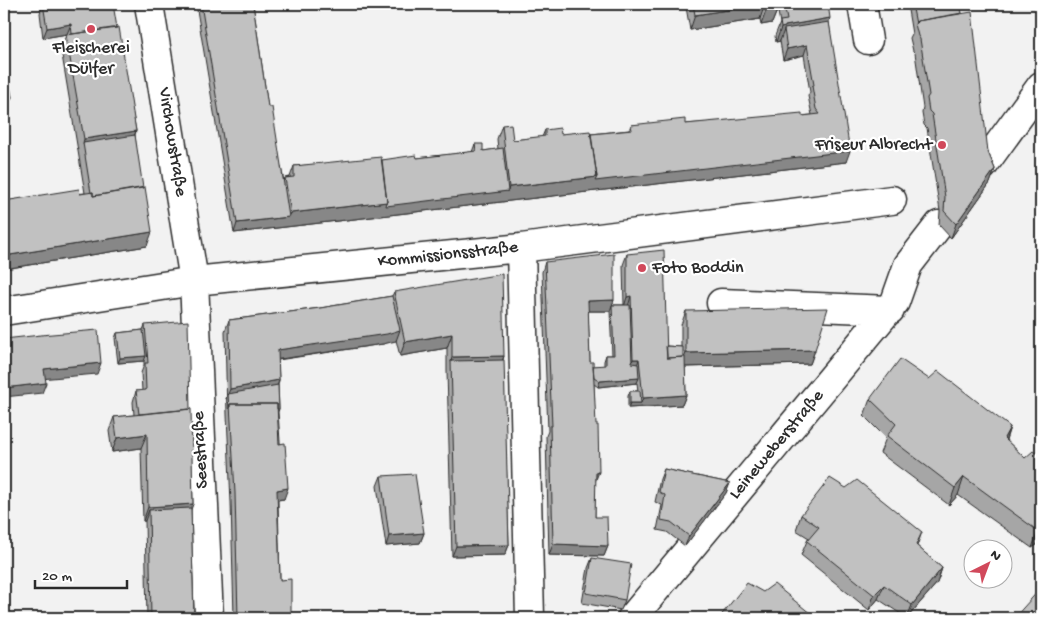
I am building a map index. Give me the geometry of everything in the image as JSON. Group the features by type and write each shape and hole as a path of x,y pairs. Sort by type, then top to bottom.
{"street":[{"name":"Virchowstraße","path":"150,4 194,281"},
{"path":"862,4 868,40"},
{"path":"983,166 1041,86"},
{"name":"Kommissionsstraße","path":"4,311 194,281 521,248 892,200"},
{"name":"Leineweberstraße","path":"632,618 890,310 896,302 908,265 939,225"},
{"path":"521,248 530,618"},
{"name":"Seestraße","path":"194,281 209,618"},
{"path":"721,303 890,310"}],"building":[{"path":"43,4 113,4 117,28 72,34 71,24 47,28"},
{"path":"201,4 253,4 268,107 272,107 289,217 237,223"},
{"path":"693,4 765,4 695,15"},
{"path":"765,4 776,4 777,9 766,11"},
{"path":"784,4 828,4 830,18 781,28 780,21 787,20"},
{"path":"912,4 960,4 962,13 917,21 916,24"},
{"path":"972,12 988,152 995,169 956,224 944,211 945,197 932,114 929,111 927,98 929,95 920,39 915,24 917,21"},
{"path":"829,22 850,151 595,181 597,177 591,134 632,130 631,125 685,119 685,124 802,113 802,116 820,114 816,109 807,45 787,49 784,29"},
{"path":"119,27 136,131 84,139 66,35"},
{"path":"4,53 12,97 4,98"},
{"path":"511,124 513,140 545,136 545,130 560,128 561,134 590,131 597,177 509,187 502,125"},
{"path":"135,135 143,188 93,196 83,143"},
{"path":"475,144 483,144 483,151 503,148 508,191 386,206 382,160 416,155 417,158 476,151"},
{"path":"381,157 387,202 291,213 285,178 294,177 294,166"},
{"path":"145,187 152,232 4,256 4,201 79,189 80,194 93,192 93,196"},
{"path":"664,250 667,358 685,357 686,395 643,398 639,359 633,359 631,296 627,297 627,254"},
{"path":"614,254 614,300 588,301 590,362 593,362 596,425 598,425 599,472 596,472 595,517 607,517 608,546 553,544 550,426 552,426 545,262"},
{"path":"502,274 504,356 452,357 452,334 405,342 394,292"},
{"path":"392,296 400,330 387,334 278,350 279,380 230,389 229,320"},
{"path":"612,305 630,305 632,363 638,364 639,378 600,381 594,377 593,366 606,365 606,355 614,355"},
{"path":"828,308 815,350 686,353 686,311"},
{"path":"188,321 190,409 139,414 136,391 146,390 145,363 148,363 145,325"},
{"path":"98,330 101,363 44,369 46,383 4,388 4,339"},
{"path":"143,330 146,356 120,358 117,333"},
{"path":"666,346 683,347 683,357 667,358"},
{"path":"900,359 929,379 938,371 1010,427 1004,438 1025,458 1033,451 1041,457 1041,529 1038,531 964,477 955,488 887,436 896,424 870,399"},
{"path":"504,360 509,545 456,546 451,361"},
{"path":"278,385 279,409 277,409 277,404 230,404 229,409 228,394"},
{"path":"630,391 640,391 641,403 630,403"},
{"path":"230,404 277,404 279,444 285,443 288,488 277,490 280,580 291,579 291,618 238,618 235,493"},
{"path":"191,409 193,504 148,507 147,434 117,438 114,417"},
{"path":"664,469 730,483 689,536 671,522 661,520 665,495 659,492"},
{"path":"415,474 424,533 389,536 381,476"},
{"path":"830,478 846,488 857,480 922,532 916,545 942,568 912,605 884,585 874,595 807,541 819,527 801,515"},
{"path":"191,508 194,618 151,618 149,510"},
{"path":"592,558 631,564 625,600 586,593"},
{"path":"747,583 763,592 774,584 816,618 719,618"},
{"path":"1041,588 1041,618 1014,618"}],"place":[{"name":"Fleischerei Dülfer","path":"91,29"},
{"name":"Friseur Albrecht","path":"942,145"},
{"name":"Foto Boddin","path":"642,268"}]}
